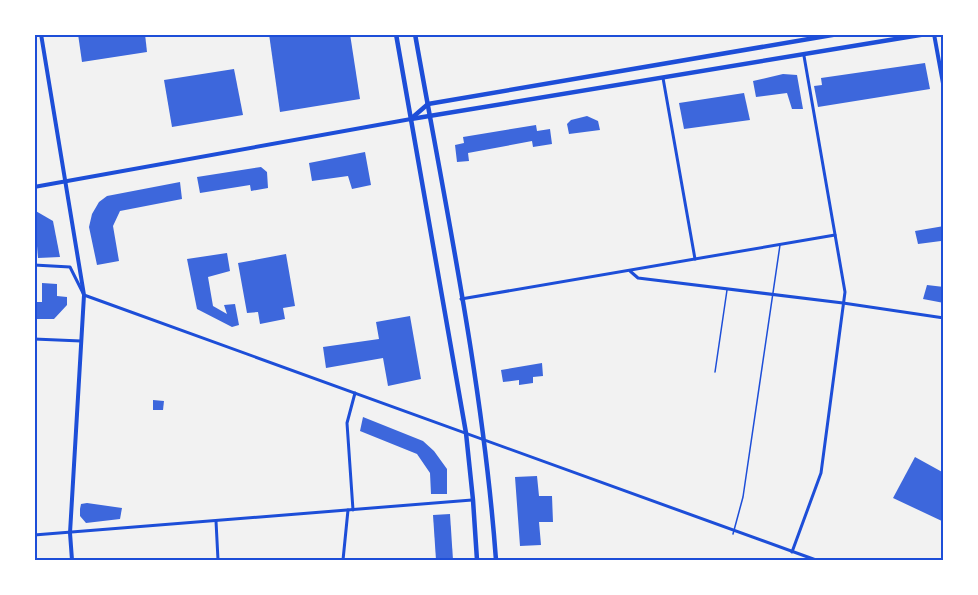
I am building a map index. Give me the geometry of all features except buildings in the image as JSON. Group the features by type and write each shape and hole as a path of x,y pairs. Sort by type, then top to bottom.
{"main road":[{"path":"396,34 466,433 477,561"},
{"path":"416,34 485,441 496,561"},
{"path":"411,119 428,104 838,34"},
{"path":"411,119 927,34"}],"street":[{"path":"41,34 84,295 70,533 72,561"},
{"path":"934,34 944,88"},
{"path":"792,552 820,473 845,292 804,56"},
{"path":"663,78 695,259"},
{"path":"34,187 411,119"},
{"path":"461,299 835,235"},
{"path":"34,265 70,267 84,295 466,433 733,533 816,561"},
{"path":"629,270 638,278 944,318"},
{"path":"34,339 81,341"},
{"path":"353,510 347,423 355,393"},
{"path":"34,535 473,500"},
{"path":"343,561 348,510"},
{"path":"216,521 218,561"}],"lane":[{"path":"733,533 743,497 780,244"},
{"path":"715,372 727,289"}]}
